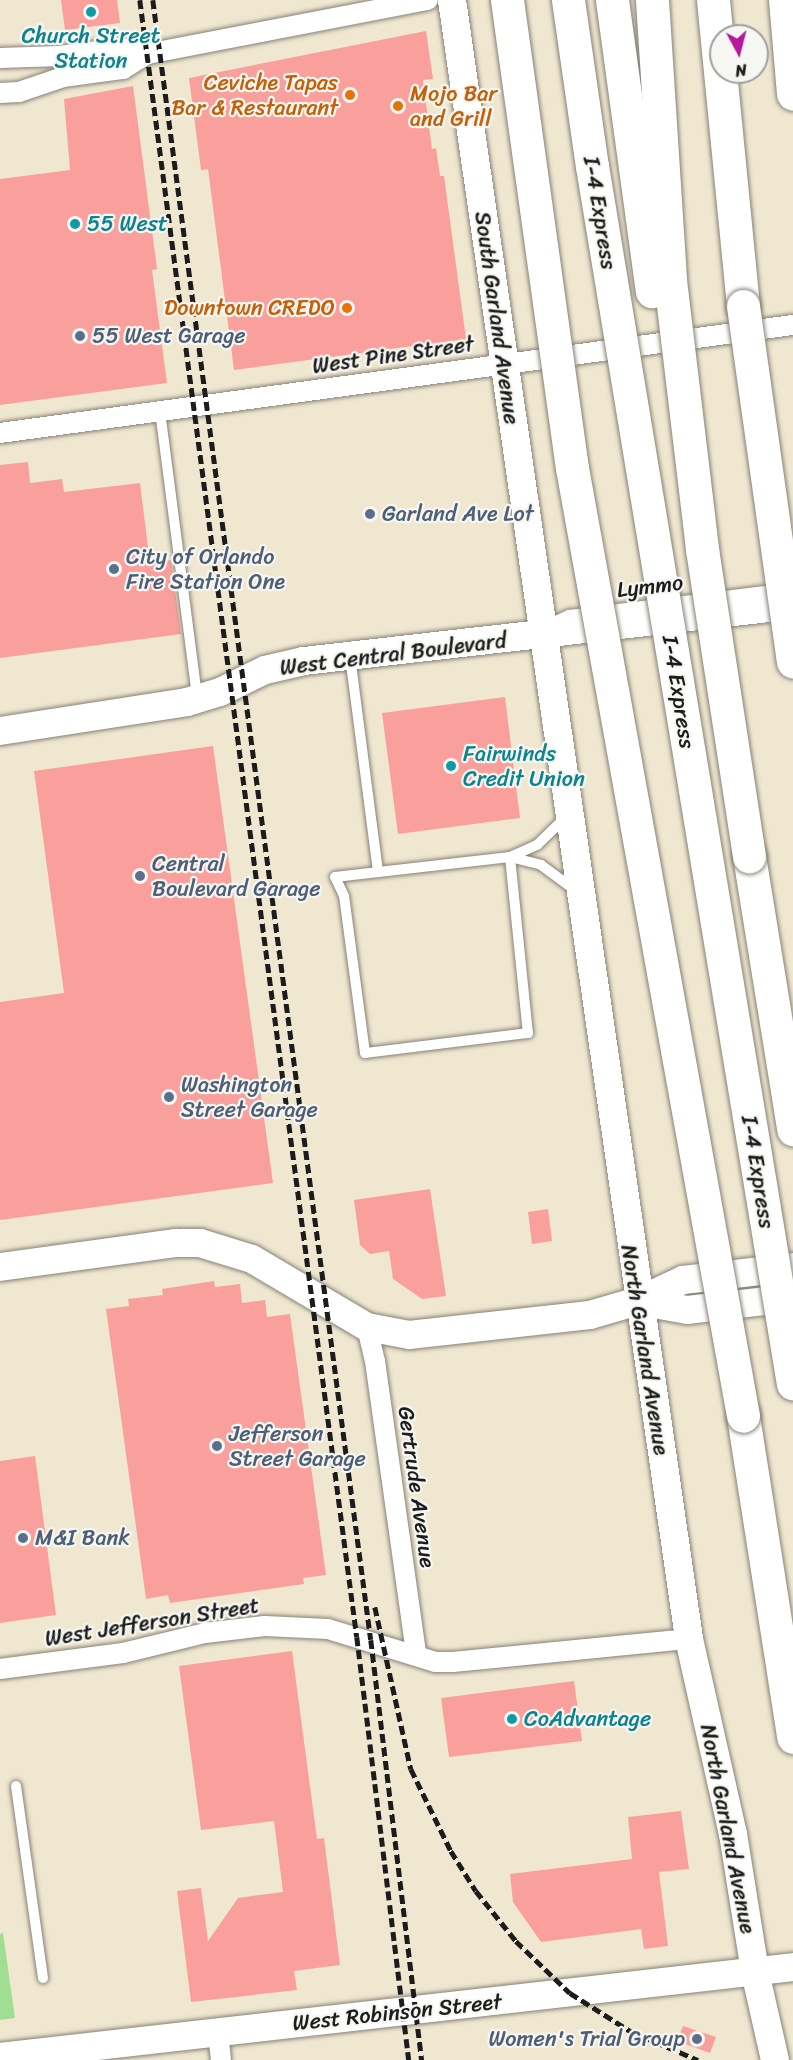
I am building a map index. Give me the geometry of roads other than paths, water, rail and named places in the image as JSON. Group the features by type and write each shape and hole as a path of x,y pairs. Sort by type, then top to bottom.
{"highway":[{"path":"507,0 572,468 743,1416 793,1737"},
{"name":"I-4 Express","path":"568,0 592,166 793,1384"},
{"path":"612,0 642,227 702,549"},
{"name":"I-4 Express","path":"652,0 670,280 702,549 793,1129"},
{"path":"713,0 743,306 793,662"},
{"path":"786,0 793,94"}],"street":[{"path":"0,93 26,90 63,77 123,69 147,54 428,0"},
{"name":"South Garland Avenue","path":"452,0 502,364 545,630"},
{"path":"0,58 22,54 60,56 120,48 147,54"},
{"path":"22,54 30,75 26,90"},
{"name":"West Pine Street","path":"0,433 793,325"},
{"name":"West Central Boulevard","path":"0,730 198,699 265,670 350,656 517,638 545,630 793,605"},
{"name":"North Garland Avenue","path":"545,630 638,1301 689,1639 733,1834 755,1972 775,2060"},
{"path":"0,1267 176,1243 200,1243 252,1259 367,1327 397,1335 423,1335 590,1315 638,1301 683,1280 793,1267"},
{"path":"638,1301 687,1310 793,1298"},
{"name":"Gertrude Avenue","path":"367,1327 375,1361 416,1654"},
{"name":"West Jefferson Street","path":"0,1670 123,1653 205,1633 265,1626 328,1629 416,1654 435,1662 464,1662 689,1639"},
{"name":"West Robinson Street","path":"0,2057 793,1967"},
{"path":"218,2032 221,2060"}],"lane":[{"path":"160,411 198,699"},
{"name":"Lymmo","path":"545,630 569,615 793,587"},
{"path":"350,656 378,871"},
{"path":"510,857 518,909 514,924 528,1033 365,1053 344,896 335,877 510,857 537,845 570,813"},
{"path":"510,857 541,865 581,896"},
{"path":"16,1786 43,1978"}],"railway":[{"path":"140,0 357,1637 409,2060"},
{"path":"153,0 371,1640 422,2060"},
{"path":"375,1607 411,1769 451,1851 476,1891 516,1941 570,1993 630,2031 698,2060"}],"place":[{"name":"Church Street Station","path":"91,12"},
{"name":"Ceviche Tapas Bar & Restaurant","path":"350,95"},
{"name":"Mojo Bar and Grill","path":"398,106"},
{"name":"55 West","path":"75,224"},
{"name":"Downtown CREDO","path":"347,308"},
{"name":"55 West Garage","path":"80,336"},
{"name":"Garland Ave Lot","path":"370,514"},
{"name":"City of Orlando Fire Station One","path":"114,569"},
{"name":"Fairwinds Credit Union","path":"451,766"},
{"name":"Central Boulevard Garage","path":"140,876"},
{"name":"Washington Street Garage","path":"169,1097"},
{"name":"Jefferson Street Garage","path":"217,1446"},
{"name":"M&I Bank","path":"23,1538"},
{"name":"CoAdvantage","path":"512,1719"},
{"name":"Women's Trial Group","path":"697,2039"}]}
